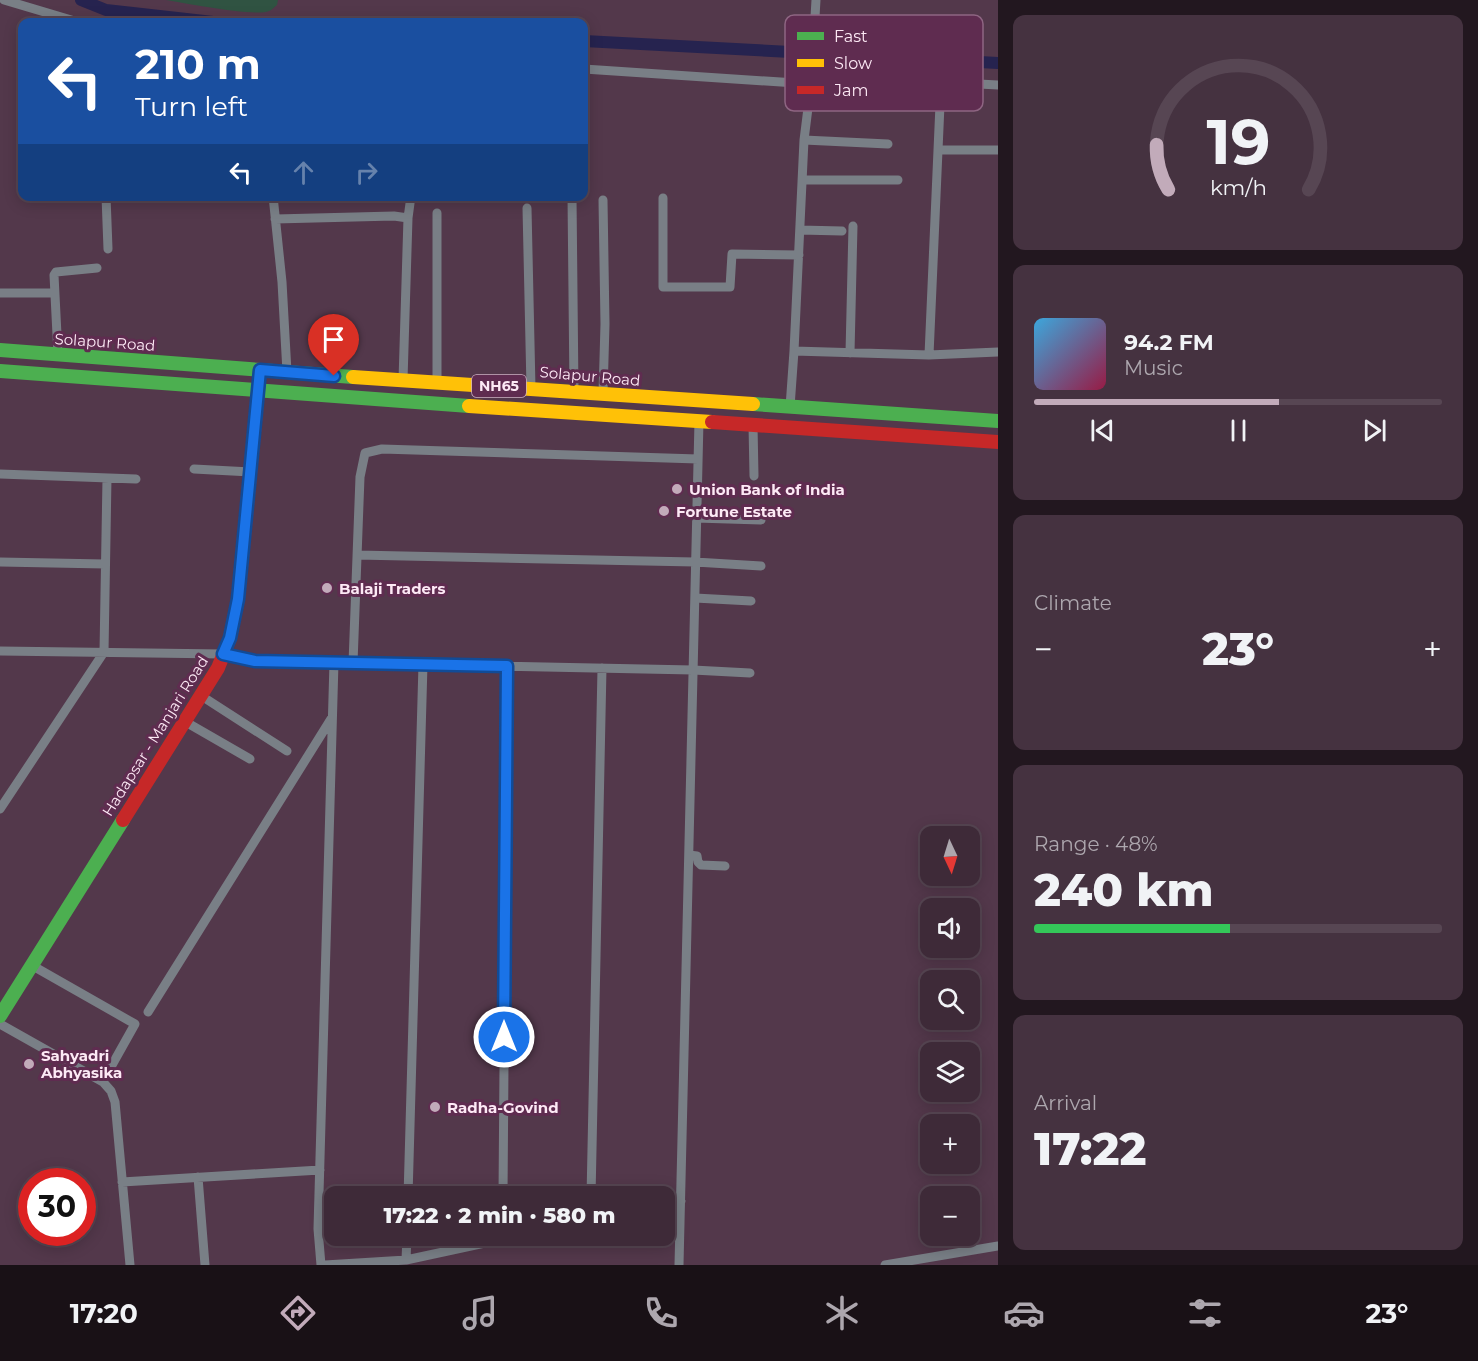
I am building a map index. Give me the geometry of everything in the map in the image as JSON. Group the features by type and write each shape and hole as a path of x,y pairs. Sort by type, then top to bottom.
{"main road":[{"name":"Solapur Road","path":"0,350 437,383 998,421"},
{"name":"Hadapsar - Manjari Road","path":"0,1016 218,668 230,638 238,599 260,370"},
{"name":"NH65","path":"0,371 998,442"}],"street":[{"path":"4,0 65,18"},
{"path":"815,15 816,0"},
{"path":"588,69 785,82"},
{"path":"983,84 998,85"},
{"path":"789,407 808,111"},
{"path":"929,355 940,111"},
{"path":"804,140 888,144"},
{"path":"939,150 998,150"},
{"path":"802,180 898,180"},
{"path":"663,198 663,287 730,287 732,254 799,255"},
{"path":"603,200 605,324 603,394"},
{"path":"106,201 108,249"},
{"path":"273,201 287,372"},
{"path":"403,380 410,201"},
{"path":"572,201 574,392"},
{"path":"527,208 531,388"},
{"path":"437,213 437,383"},
{"path":"275,219 394,216 408,218"},
{"path":"850,353 853,226"},
{"path":"800,230 842,231"},
{"path":"58,355 54,293 56,272 97,268"},
{"path":"0,293 54,293"},
{"path":"794,351 929,355 998,352"},
{"path":"679,1265 699,422"},
{"path":"753,425 754,476"},
{"path":"353,663 360,477 365,453 382,449 698,459"},
{"path":"194,469 251,472"},
{"path":"0,474 136,479"},
{"path":"0,809 104,652 106,478"},
{"path":"696,518 761,520"},
{"path":"357,555 696,562 761,566"},
{"path":"0,562 105,564"},
{"path":"695,598 751,601"},
{"path":"0,651 223,654 255,661 750,673"},
{"path":"334,662 318,1229 322,1265 406,1260 468,1246"},
{"path":"408,1186 423,664"},
{"path":"503,1186 507,666"},
{"path":"591,1186 602,668"},
{"path":"200,695 286,751"},
{"path":"148,1012 332,717"},
{"path":"184,721 250,759"},
{"path":"689,855 697,856 701,865 725,866"},
{"path":"33,966 135,1024 107,1074"},
{"path":"0,1024 103,1082 111,1091 115,1102 130,1265"},
{"path":"122,1182 320,1170"},
{"path":"198,1177 205,1265"},
{"path":"675,1202 681,1201"},
{"path":"406,1260 407,1246"},
{"path":"885,1265 998,1246"}],"green space":[{"path":"166,0 278,0 277,5 269,11 250,12"}],"waterway":[{"path":"81,0 106,10 177,18"},
{"path":"588,41 785,52"},
{"path":"983,62 998,63"}],"traffic: fast":[{"path":"0,350 353,377"},
{"path":"0,371 469,406"},
{"path":"753,404 998,421"},
{"path":"0,1016 123,820"}],"traffic: slow":[{"path":"353,377 753,404"},
{"path":"469,406 712,422"}],"traffic: jam":[{"path":"123,820 218,668 230,638 238,599 260,370"},
{"path":"712,422 998,442"}],"place":[{"name":"Union Bank of India","path":"677,489"},
{"name":"Fortune Estate","path":"664,511"},
{"name":"Balaji Traders","path":"327,588"},
{"name":"Sahyadri Abhyasika","path":"29,1064"},
{"name":"Radha-Govind","path":"435,1107"}],"route":[{"path":"334,376 260,370 238,599 230,638 223,654 255,661 507,666 504,1037"}]}
